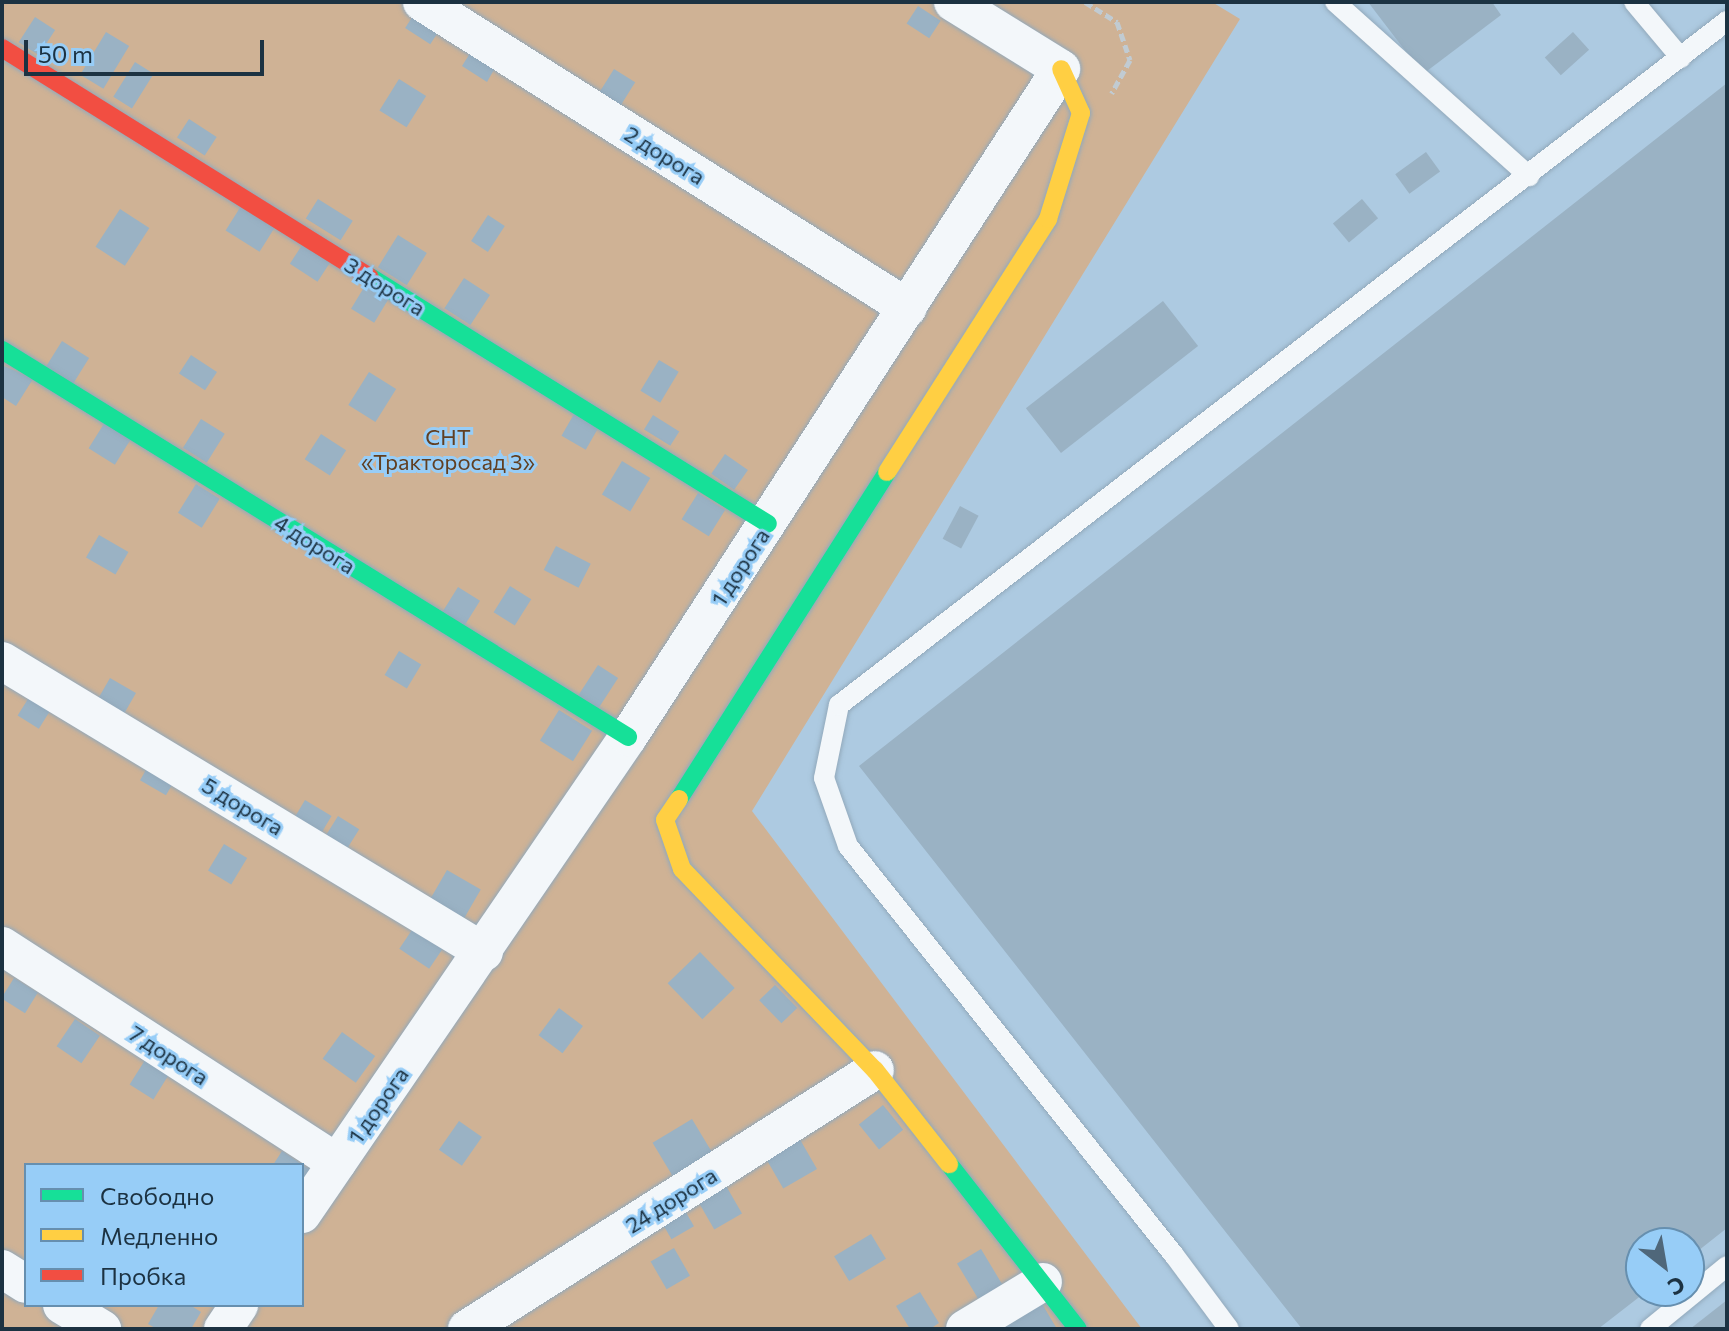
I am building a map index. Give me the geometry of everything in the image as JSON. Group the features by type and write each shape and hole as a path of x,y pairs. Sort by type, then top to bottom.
{"street":[{"name":"2 дорога","path":"422,2 908,308"},
{"path":"953,2 1061,69 1081,113 1048,219 665,820 682,869 875,1070 1078,1329"},
{"name":"3 дорога","path":"2,48 768,524"},
{"name":"1 дорога","path":"304,1211 484,952 628,737 1061,69"},
{"name":"4 дорога","path":"2,350 628,737"},
{"name":"5 дорога","path":"2,661 484,952"},
{"name":"7 дорога","path":"2,946 337,1163"},
{"name":"24 дорога","path":"467,1329 875,1070"},
{"path":"2,1269 24,1283"},
{"path":"965,1329 1043,1282"},
{"path":"65,1307 102,1329"},
{"path":"223,1329 238,1307"}],"lane":[{"path":"1335,2 1529,176"},
{"path":"1634,2 1681,58"},
{"path":"1229,1329 1174,1255 848,846 824,778 839,705 1727,21"},
{"path":"1650,1329 1727,1266"}],"green space":[{"name":"СНТ «Тракторосад 3»","path":"2,2 1212,2 1240,19 752,811 1142,1329 2,1329"}],"building":[{"path":"422,2 447,18 430,44 405,28"},
{"path":"1368,2 1492,2 1501,15 1423,74"},
{"path":"918,6 941,21 929,38 907,24"},
{"path":"35,17 55,30 39,55 19,42"},
{"path":"106,32 129,46 103,89 80,75"},
{"path":"1573,32 1589,50 1561,75 1545,57"},
{"path":"479,39 499,61 487,82 462,66"},
{"path":"135,62 154,74 132,108 113,97"},
{"path":"614,69 635,82 620,107 599,94"},
{"path":"399,79 426,96 407,127 379,110"},
{"path":"1727,83 1727,1228 1705,1245 1705,1227 1625,1227 1626,1307 1598,1329 1302,1329 859,766"},
{"path":"189,119 217,137 205,155 177,137"},
{"path":"1426,152 1440,171 1409,194 1395,174"},
{"path":"318,199 353,221 341,240 306,219"},
{"path":"1362,199 1378,218 1349,243 1333,223"},
{"path":"241,206 275,227 260,252 226,231"},
{"path":"120,209 149,228 125,266 95,247"},
{"path":"488,215 505,226 488,252 471,241"},
{"path":"398,235 427,253 407,285 378,267"},
{"path":"304,242 332,260 318,282 290,264"},
{"path":"464,278 490,295 470,325 444,308"},
{"path":"366,284 389,298 374,323 351,309"},
{"path":"1163,301 1198,346 1061,453 1026,408"},
{"path":"62,341 89,358 73,383 46,366"},
{"path":"191,355 217,372 205,390 179,373"},
{"path":"659,360 679,372 660,403 640,391"},
{"path":"2,365 33,379 16,406 2,397"},
{"path":"369,372 396,389 375,422 348,405"},
{"path":"574,414 598,428 586,450 562,436"},
{"path":"653,415 679,431 670,446 644,429"},
{"path":"201,419 225,434 207,463 183,448"},
{"path":"105,422 131,438 115,465 89,448"},
{"path":"321,434 346,450 330,475 305,459"},
{"path":"725,454 748,470 734,490 711,474"},
{"path":"622,461 650,478 630,511 602,494"},
{"path":"196,484 220,499 202,528 178,513"},
{"path":"698,493 725,510 709,536 682,519"},
{"path":"960,506 979,516 961,549 943,539"},
{"path":"99,535 128,552 115,575 86,558"},
{"path":"556,546 591,564 578,588 544,570"},
{"path":"510,586 531,599 515,626 494,612"},
{"path":"458,587 480,601 463,629 441,615"},
{"path":"399,651 421,664 407,688 385,675"},
{"path":"598,665 618,678 598,709 578,696"},
{"path":"110,678 136,693 120,721 94,706"},
{"path":"33,691 54,704 39,729 18,716"},
{"path":"559,710 592,731 573,761 540,741"},
{"path":"150,763 176,778 166,795 140,780"},
{"path":"305,800 332,816 318,839 291,823"},
{"path":"338,816 359,829 343,855 322,841"},
{"path":"224,844 247,858 231,884 208,871"},
{"path":"447,870 481,890 462,922 428,902"},
{"path":"420,918 450,938 429,969 399,949"},
{"path":"700,952 735,988 702,1019 668,983"},
{"path":"14,978 38,993 25,1013 2,999"},
{"path":"775,985 797,1008 781,1023 759,1000"},
{"path":"559,1008 583,1026 562,1053 539,1035"},
{"path":"75,1019 100,1036 81,1063 57,1046"},
{"path":"342,1032 375,1056 356,1083 323,1059"},
{"path":"145,1060 169,1075 153,1099 130,1085"},
{"path":"883,1105 903,1130 879,1149 859,1125"},
{"path":"692,1119 715,1158 676,1181 653,1143"},
{"path":"459,1121 482,1137 462,1166 439,1150"},
{"path":"798,1136 817,1169 783,1188 764,1156"},
{"path":"282,1151 300,1163 274,1163"},
{"path":"725,1184 742,1213 714,1229 697,1200"},
{"path":"680,1202 694,1226 671,1239 657,1215"},
{"path":"871,1234 886,1259 849,1281 834,1256"},
{"path":"674,1248 690,1276 667,1289 651,1262"},
{"path":"981,1249 1003,1285 979,1299 957,1263"},
{"path":"920,1292 939,1323 930,1329 910,1329 896,1306"},
{"path":"1727,1300 1727,1329 1690,1329"},
{"path":"1041,1302 1057,1329 1000,1329"},
{"path":"158,1307 193,1307 201,1312 191,1329 157,1329 148,1324"}],"traffic: fast":[{"path":"370,277 768,524"},
{"path":"2,350 628,737"},
{"path":"679,799 887,472"},
{"path":"949,1164 1078,1329"}],"traffic: slow":[{"path":"887,472 1048,219 1081,113 1061,69"},
{"path":"679,799 665,820 682,869 875,1070 949,1164"}],"traffic: jam":[{"path":"2,48 370,277"}]}
